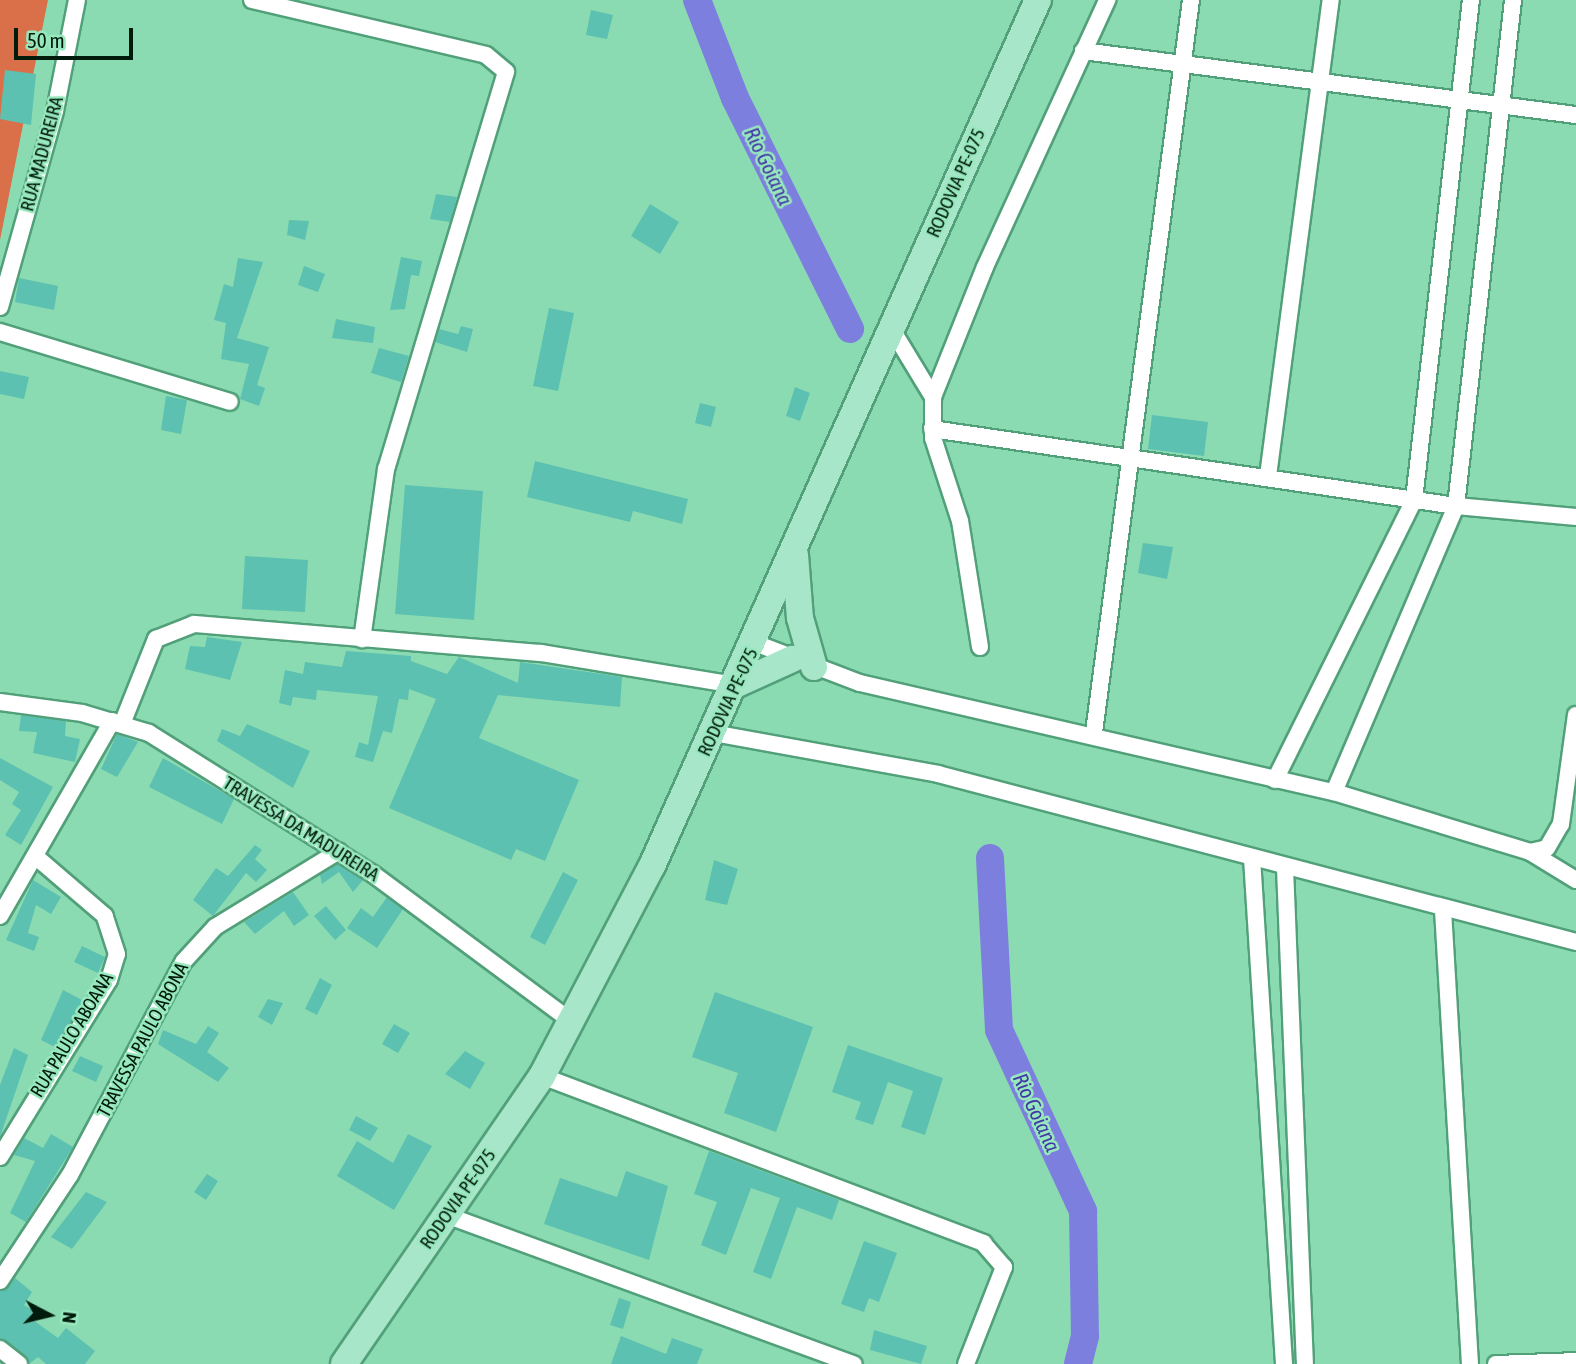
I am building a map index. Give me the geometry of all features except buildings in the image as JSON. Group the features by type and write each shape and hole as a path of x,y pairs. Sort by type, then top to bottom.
{"main road":[{"name":"RODOVIA PE-075","path":"353,1362 446,1215 542,1076 572,1022 755,643 891,328 1038,0"},
{"path":"735,685 803,663 795,550"}],"street":[{"name":"RUA MADUREIRA","path":"0,307 55,111 77,0"},
{"path":"252,0 486,55 506,72 386,469 362,639"},
{"path":"980,647 960,521 932,429 933,397 1107,0"},
{"path":"1094,732 1191,0"},
{"path":"1268,477 1331,0"},
{"path":"1275,780 1415,500 1471,0"},
{"path":"1334,792 1456,506 1499,105 1513,0"},
{"path":"1083,51 1576,115"},
{"path":"891,328 933,397"},
{"path":"0,332 230,402"},
{"path":"932,429 1130,461 1268,477 1456,506 1576,517"},
{"path":"0,916 117,722 148,653 164,631 194,625 602,660 735,685"},
{"path":"755,643 803,663 1094,732 1275,780 1334,792 1530,852 1576,880"},
{"name":"TRAVESSA DA MADUREIRA","path":"0,702 117,722 149,733 339,851 572,1022"},
{"path":"1530,852 1547,848 1561,824 1576,715"},
{"path":"713,733 938,774 1443,910 1576,942"},
{"name":"TRAVESSA PAULO ABONA","path":"1,1279 70,1175 184,961 215,927 339,851"},
{"name":"RUA PAULO ABOANA","path":"0,1157 109,980 117,954 105,916 35,856"},
{"path":"1252,858 1284,1364"},
{"path":"1285,867 1305,1364"},
{"path":"1443,910 1470,1364"},
{"path":"542,1076 984,1243 1004,1267 966,1364"},
{"path":"446,1215 854,1364"},
{"path":"0,1349 19,1364"},
{"path":"1496,1364 1576,1362"}],"shaded area":[{"path":"0,0 48,0 0,240"}],"waterway":[{"name":"Rio Goiana","path":"697,0 735,98 850,329"},
{"name":"Rio Goiana","path":"990,858 999,1030 1083,1211 1085,1336 1078,1364"}]}
